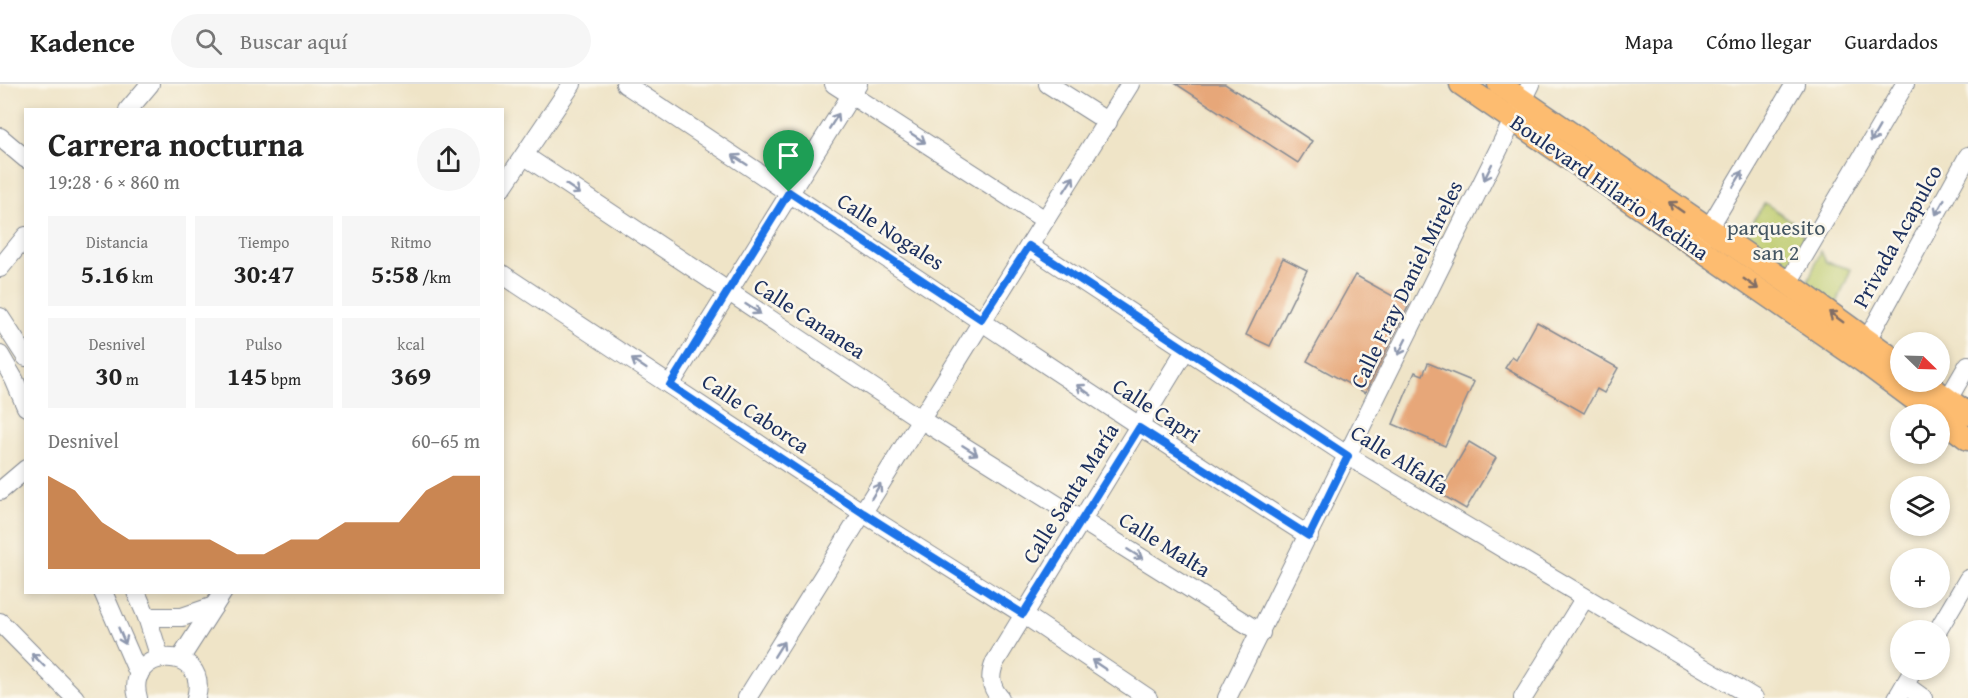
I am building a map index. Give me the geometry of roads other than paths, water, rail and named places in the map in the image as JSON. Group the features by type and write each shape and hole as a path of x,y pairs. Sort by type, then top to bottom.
{"main road":[{"name":"Boulevard Hilario Medina","path":"1461,84 1522,101"},
{"name":"Boulevard Hilario Medina","path":"1498,84 1703,238 1932,404"},
{"name":"Boulevard Hilario Medina","path":"1703,238 1788,283 1890,356"},
{"name":"Boulevard Hilario Medina","path":"1950,411 1968,414"},
{"name":"Boulevard Hilario Medina","path":"1950,420 1968,439"}],"street":[{"path":"130,108 150,84"},
{"path":"504,185 572,84"},
{"name":"Calle Nogales","path":"624,84 981,319"},
{"path":"834,84 854,89 1045,220"},
{"path":"1048,84 1108,122"},
{"path":"747,698 824,577 981,319 1130,84"},
{"path":"1703,238 1795,84"},
{"path":"1788,283 1905,84"},
{"path":"670,385 854,89"},
{"name":"Calle Fray Daniel Mireles","path":"1227,698 1522,101"},
{"path":"0,137 24,157"},
{"name":"Calle Cananea","path":"525,156 920,419"},
{"name":"Privada Acapulco","path":"1867,339 1968,156"},
{"path":"0,268 24,238"},
{"name":"Calle Alfalfa","path":"1029,246 1348,456 1584,599 1754,698"},
{"name":"Calle Caborca","path":"504,275 1148,698"},
{"path":"0,318 6,339 24,355"},
{"name":"Calle Capri","path":"981,319 1139,428 1309,536"},
{"name":"Calle Santa María","path":"1000,698 991,683 990,672 995,662 1186,349"},
{"path":"0,355 24,402"},
{"path":"1944,404 1968,365"},
{"name":"Calle Malta","path":"920,419 1261,633"},
{"path":"1,489 24,471"},
{"path":"1944,620 1968,579"},
{"path":"104,594 139,675"},
{"path":"137,594 147,616 160,658"},
{"path":"147,616 194,615 218,599"},
{"path":"180,659 218,599"},
{"path":"1523,698 1584,599"},
{"path":"0,622 75,698"},
{"path":"138,698 139,675 151,662 160,658 180,659 189,665 198,685 196,698"},
{"path":"1906,684 1923,698"}],"park label":[{"name":"parquesito san 2","path":"1776,240"}]}
